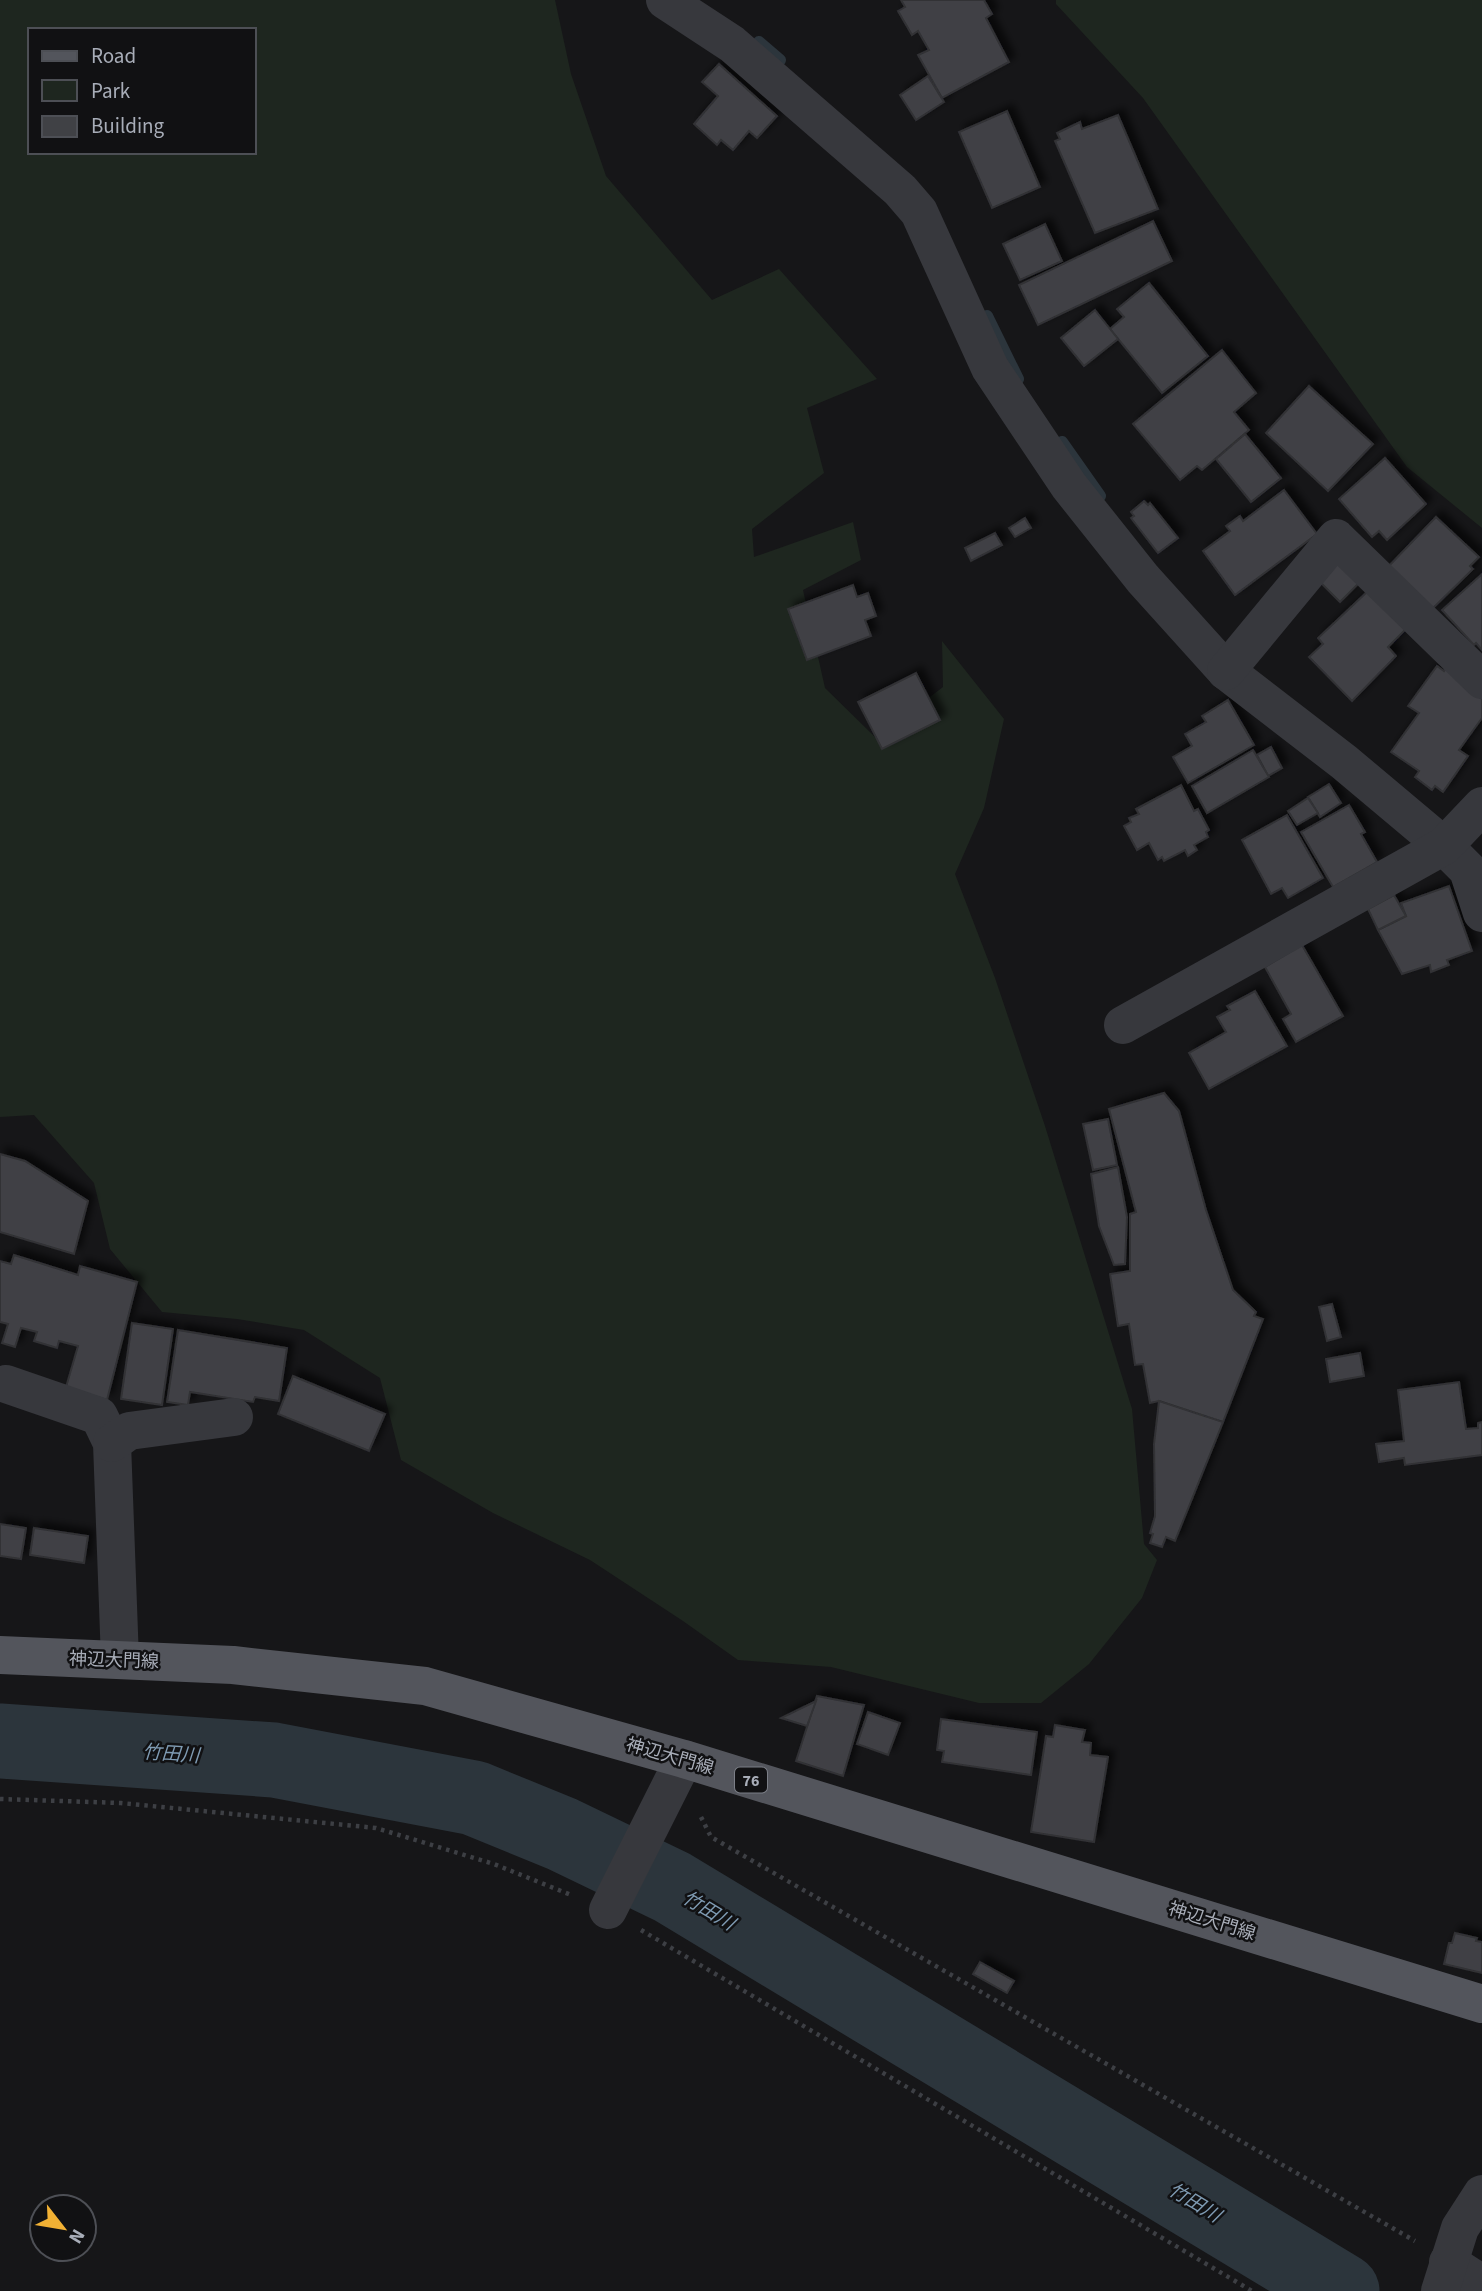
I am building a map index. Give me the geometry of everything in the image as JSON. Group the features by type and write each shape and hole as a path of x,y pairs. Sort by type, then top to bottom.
{"main road":[{"name":"神辺大門線","path":"0,1655 233,1665 425,1686 684,1759 1482,2004"}],"street":[{"path":"665,0 732,44 900,190 919,212 990,368 1069,486 1143,579 1226,671 1344,762 1444,846 1468,870 1482,913"},
{"path":"1226,671 1336,538 1482,680"},
{"path":"1123,1025 1444,846 1482,800"},
{"path":"6,1384 99,1416 112,1443 120,1660"},
{"path":"112,1443 129,1431 234,1417"},
{"path":"611,1904 684,1759"},
{"path":"1482,2194 1460,2228 1444,2275 1482,2284"}],"path":[{"path":"684,1759 695,1803 710,1837 1417,2242 1444,2275"},
{"path":"0,1799 121,1802 376,1828 611,1904 1252,2291"}],"green space":[{"path":"0,0 555,0 571,74 606,176 712,300 779,269 877,379 807,408 824,473 752,529 754,557 853,522 861,560 803,590 825,688 876,738 943,687 942,641 1004,719 984,808 955,874 995,978 1045,1126 1132,1409 1144,1544 1157,1560 1142,1598 1089,1664 1041,1703 979,1703 831,1667 738,1660 590,1560 493,1513 401,1460 380,1378 304,1330 237,1319 162,1312 110,1249 94,1183 34,1115 0,1117"},
{"path":"1056,0 1482,0 1482,528 1407,467 1143,98 1056,4"}],"building":[{"path":"901,0 984,0 992,14 986,18 1009,62 942,98 918,55 929,50 918,31 912,35 898,11 905,7"},
{"path":"719,64 777,116 757,138 749,131 733,150 721,140 717,145 694,124 718,96 702,82"},
{"path":"928,76 944,102 916,120 900,95"},
{"path":"1007,111 1040,187 992,208 959,132"},
{"path":"1118,115 1158,209 1095,233 1055,141 1060,139 1057,133 1080,122 1082,129"},
{"path":"1153,221 1172,261 1038,325 1019,285"},
{"path":"1045,224 1062,261 1020,280 1003,244"},
{"path":"1149,283 1208,356 1162,393 1110,329 1124,317 1117,309"},
{"path":"1095,310 1118,339 1084,366 1061,338"},
{"path":"1222,350 1256,393 1234,412 1249,430 1202,470 1197,466 1180,480 1133,424"},
{"path":"1309,386 1373,444 1328,491 1266,433"},
{"path":"1245,434 1281,478 1251,502 1216,459"},
{"path":"1385,458 1426,504 1387,540 1379,531 1372,537 1339,499"},
{"path":"1284,490 1317,534 1235,595 1203,551 1230,531 1226,526 1240,516 1243,521"},
{"path":"1144,501 1148,505 1150,503 1178,538 1158,553 1131,518 1134,516 1131,512"},
{"path":"1436,517 1479,557 1470,566 1473,569 1429,612 1385,570"},
{"path":"1025,518 1031,528 1015,537 1009,528"},
{"path":"995,533 1002,545 971,561 965,548"},
{"path":"1343,557 1364,578 1340,602 1319,581"},
{"path":"1482,574 1482,650 1476,643 1474,645 1442,610"},
{"path":"853,585 857,597 868,593 876,616 865,620 871,636 807,660 788,609"},
{"path":"1368,591 1406,629 1388,647 1396,656 1352,701 1309,657 1323,644 1318,638"},
{"path":"1448,664 1462,685 1482,699 1482,718 1459,750 1468,756 1443,792 1435,786 1432,790 1415,777 1419,771 1391,752 1419,713 1408,706 1437,666 1444,671"},
{"path":"916,673 940,720 882,749 858,702"},
{"path":"1228,700 1254,745 1188,783 1173,757 1192,746 1185,734 1206,722 1202,716"},
{"path":"1271,747 1282,768 1268,776 1257,755"},
{"path":"1253,750 1269,777 1207,813 1192,786"},
{"path":"1329,784 1341,803 1320,817 1308,797"},
{"path":"1181,785 1194,811 1198,809 1209,830 1206,832 1208,837 1194,845 1197,850 1188,856 1185,850 1164,861 1162,857 1158,860 1149,843 1137,850 1124,826 1131,822 1129,818 1139,814 1136,809"},
{"path":"1308,798 1318,813 1297,825 1288,811"},
{"path":"1349,805 1365,832 1361,834 1377,862 1333,887 1301,832"},
{"path":"1287,815 1323,878 1288,898 1282,888 1271,894 1242,840"},
{"path":"1449,886 1472,951 1447,960 1449,965 1431,972 1430,965 1402,974 1378,930 1406,916 1401,903"},
{"path":"1394,895 1406,916 1378,930 1368,909"},
{"path":"1302,945 1343,1016 1296,1042 1283,1019 1291,1014 1265,967"},
{"path":"1255,991 1287,1046 1209,1089 1189,1053 1226,1032 1217,1017 1230,1010 1227,1006"},
{"path":"1164,1093 1179,1111 1206,1210 1233,1290 1256,1312 1254,1316 1263,1319 1223,1422 1159,1401 1150,1403 1143,1364 1135,1365 1129,1324 1118,1326 1110,1274 1130,1271 1130,1214 1136,1212 1109,1109"},
{"path":"1108,1119 1117,1165 1093,1170 1083,1124"},
{"path":"0,1154 25,1161 88,1201 74,1254 0,1232"},
{"path":"1118,1167 1127,1217 1125,1264 1114,1265 1099,1226 1091,1174"},
{"path":"14,1255 78,1275 80,1266 137,1282 107,1400 66,1387 78,1346 59,1341 57,1348 34,1341 37,1332 21,1328 15,1347 2,1343 8,1324 0,1322 0,1261 11,1264"},
{"path":"1332,1304 1341,1337 1327,1341 1319,1307"},
{"path":"132,1323 173,1329 162,1405 121,1399"},
{"path":"178,1330 287,1348 279,1401 255,1397 253,1402 190,1392 188,1405 167,1402"},
{"path":"1360,1353 1364,1376 1330,1382 1326,1359"},
{"path":"293,1376 385,1414 369,1451 278,1414"},
{"path":"1459,1382 1466,1429 1478,1428 1478,1423 1482,1422 1482,1455 1405,1465 1404,1458 1379,1462 1376,1444 1404,1441 1398,1390"},
{"path":"1159,1401 1223,1422 1175,1541 1166,1537 1162,1547 1150,1543 1155,1516 1154,1444"},
{"path":"0,1524 26,1528 21,1559 0,1556"},
{"path":"34,1528 88,1536 84,1563 30,1555"},
{"path":"817,1696 864,1705 843,1776 796,1761"},
{"path":"816,1701 807,1726 781,1718"},
{"path":"868,1712 900,1723 888,1755 857,1744"},
{"path":"941,1719 1037,1732 1031,1775 942,1762 944,1751 937,1750"},
{"path":"1055,1725 1085,1730 1082,1742 1091,1743 1090,1755 1108,1757 1094,1842 1031,1832 1046,1736 1053,1737"},
{"path":"1455,1933 1477,1938 1476,1941 1482,1942 1482,1973 1444,1964 1449,1943 1452,1943"},
{"path":"980,1962 1014,1981 1007,1993 973,1974"}],"waterway":[{"path":"759,42 780,60"},
{"path":"987,316 1018,379"},
{"path":"1062,442 1100,496"},
{"name":"竹田川","path":"0,1741 274,1760 474,1798 562,1834 672,1887 1342,2291"}]}
